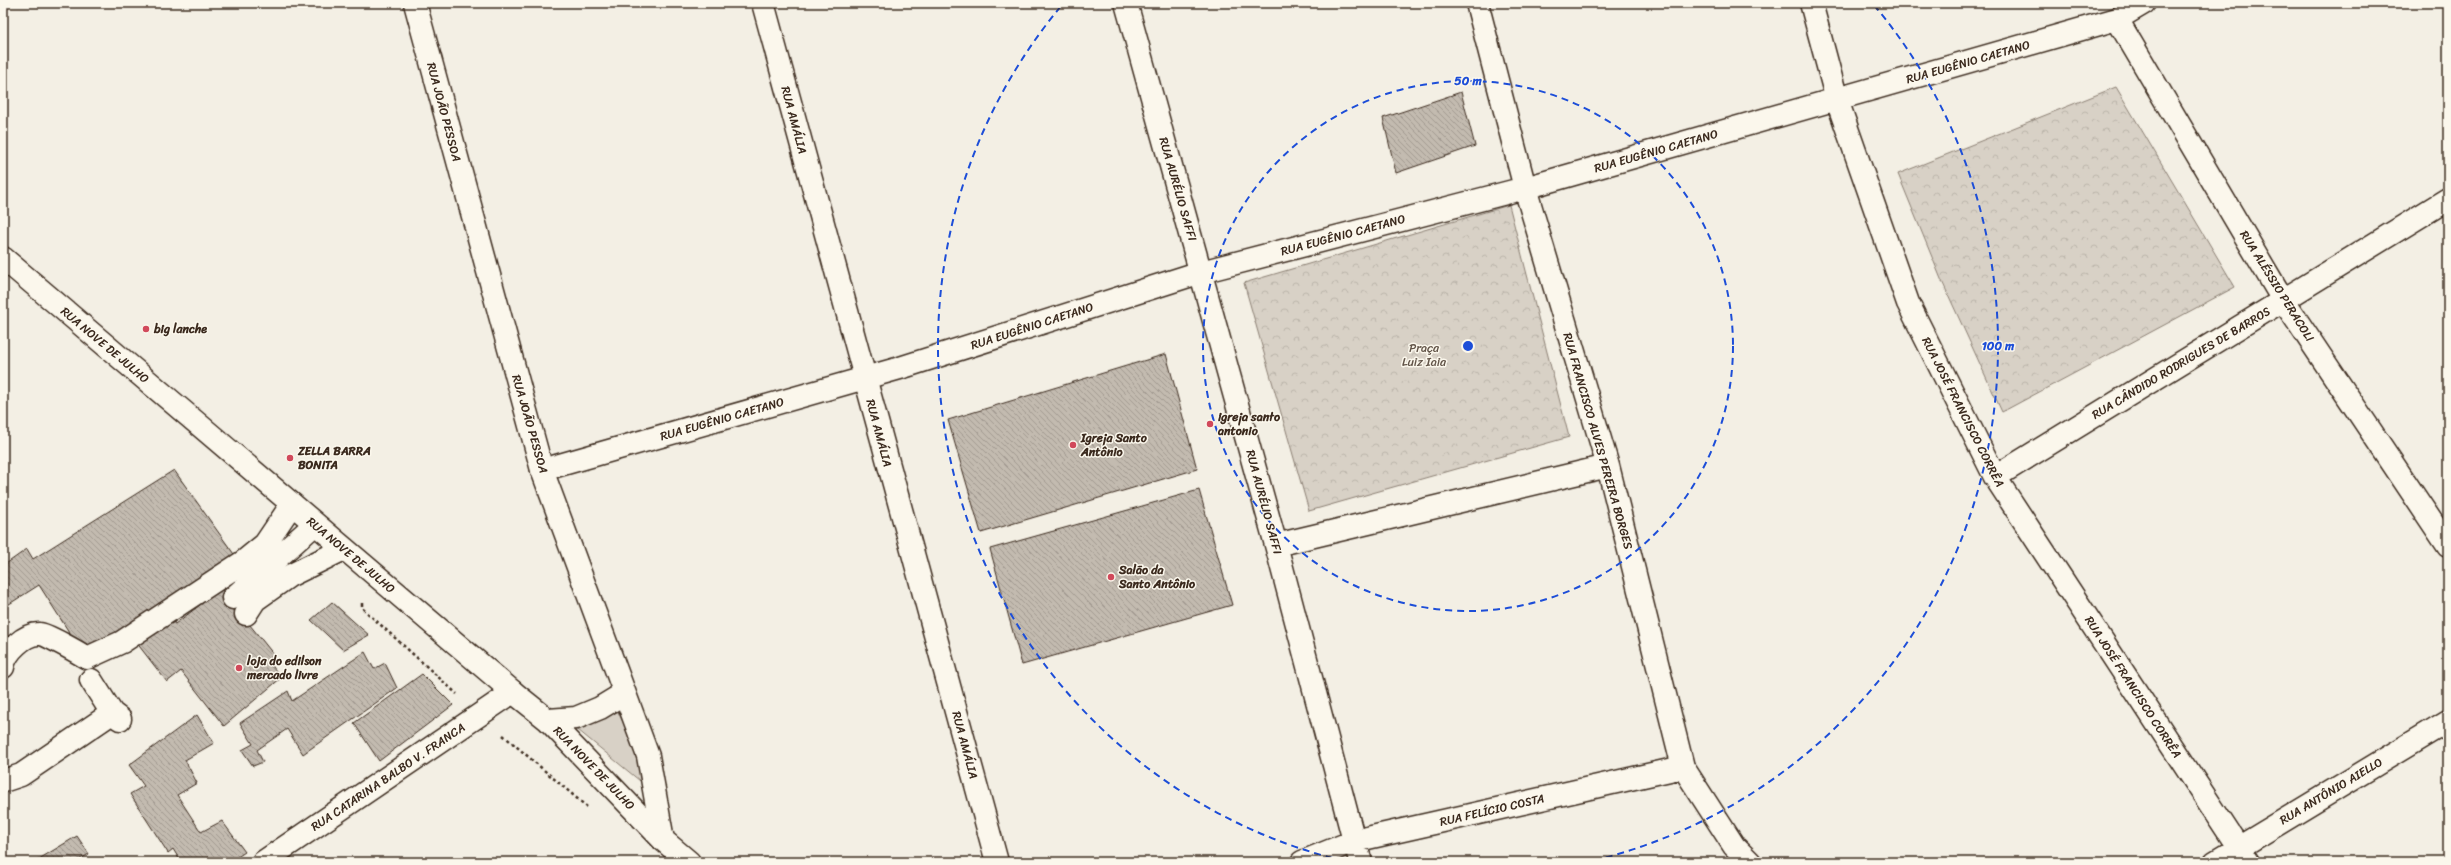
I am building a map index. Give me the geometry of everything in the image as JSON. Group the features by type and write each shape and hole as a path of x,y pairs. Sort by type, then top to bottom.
{"street":[{"name":"RUA JOÃO PESSOA","path":"415,3 542,470 623,694 648,756 663,840"},
{"name":"RUA AMÁLIA","path":"763,3 997,862"},
{"name":"RUA AURÉLIO SAFFI","path":"1126,3 1276,545 1354,841 1361,862"},
{"name":"RUA FRANCISCO ALVES PEREIRA BORGES","path":"1477,3 1525,188 1608,466 1683,767 1734,846 1750,862"},
{"name":"RUA JOSÉ FRANCISCO CORRÊA","path":"1811,3 1837,100 1908,303 1995,477 2244,855"},
{"name":"RUA EUGÊNIO CAETANO","path":"542,470 865,378 1201,272 1525,188 2117,20 2144,3"},
{"name":"RUA ALÉSSIO PERACOLI","path":"2117,20 2283,300 2448,546"},
{"name":"RUA CÂNDIDO RODRIGUES DE BARROS","path":"1995,477 2448,199"},
{"name":"RUA NOVE DE JULHO","path":"3,258 344,549 548,720 663,840 689,862"},
{"path":"1276,545 1608,466"},
{"path":"3,667 15,646 36,634 41,633 87,658 122,642 243,562 265,544 292,504"},
{"path":"315,524 239,606 255,600 309,564 344,549"},
{"path":"3,781 22,775 116,716 91,680"},
{"name":"RUA CATARINA BALBO V. FRANCA","path":"263,862 513,692"},
{"path":"548,720 576,718 600,708 623,694"},
{"name":"RUA ANTÔNIO AIELLO","path":"2215,862 2244,855 2448,721"},
{"name":"RUA FELÍCIO COSTA","path":"1302,862 1354,841 1683,767"}],"green space":[{"path":"2116,87 2235,287 2002,412 1941,279 1898,174"},
{"name":"Praça Luiz Iaia","path":"1509,205 1569,437 1309,511 1244,283"},
{"path":"616,708 662,799 578,730 596,722"}],"building":[{"path":"1461,92 1475,146 1396,173 1383,118"},
{"name":"Igreja Santo Antônio","path":"1166,354 1197,469 981,533 948,420"},
{"path":"174,470 236,557 83,654 39,585 3,608 3,566 27,549 33,559"},
{"name":"Salão da Santo Antônio","path":"1199,490 1232,605 1022,665 990,549"},
{"path":"221,589 274,655 268,660 281,678 224,726 181,671 167,682 136,642 172,619 175,624"},
{"path":"332,602 369,635 343,650 311,620"},
{"path":"365,652 374,669 385,663 397,688 303,754 287,729 257,750 263,762 253,766 242,750 253,744 240,723 288,691 292,701"},
{"path":"422,674 453,705 379,761 354,723"},
{"path":"197,715 214,743 185,760 197,783 177,795 201,832 222,821 245,852 230,862 181,862 173,849 168,853 130,794 144,786 129,765"},
{"path":"77,836 89,854 75,862 34,862"}],"place":[{"name":"big lanche","path":"146,329"},
{"name":"igreja santo antonio","path":"1210,424"},
{"name":"Igreja Santo Antônio","path":"1073,445"},
{"name":"ZELLA BARRA BONITA","path":"290,458"},
{"name":"Salão da Santo Antônio","path":"1111,577"},
{"name":"loja do edilson mercado livre","path":"239,668"}]}
